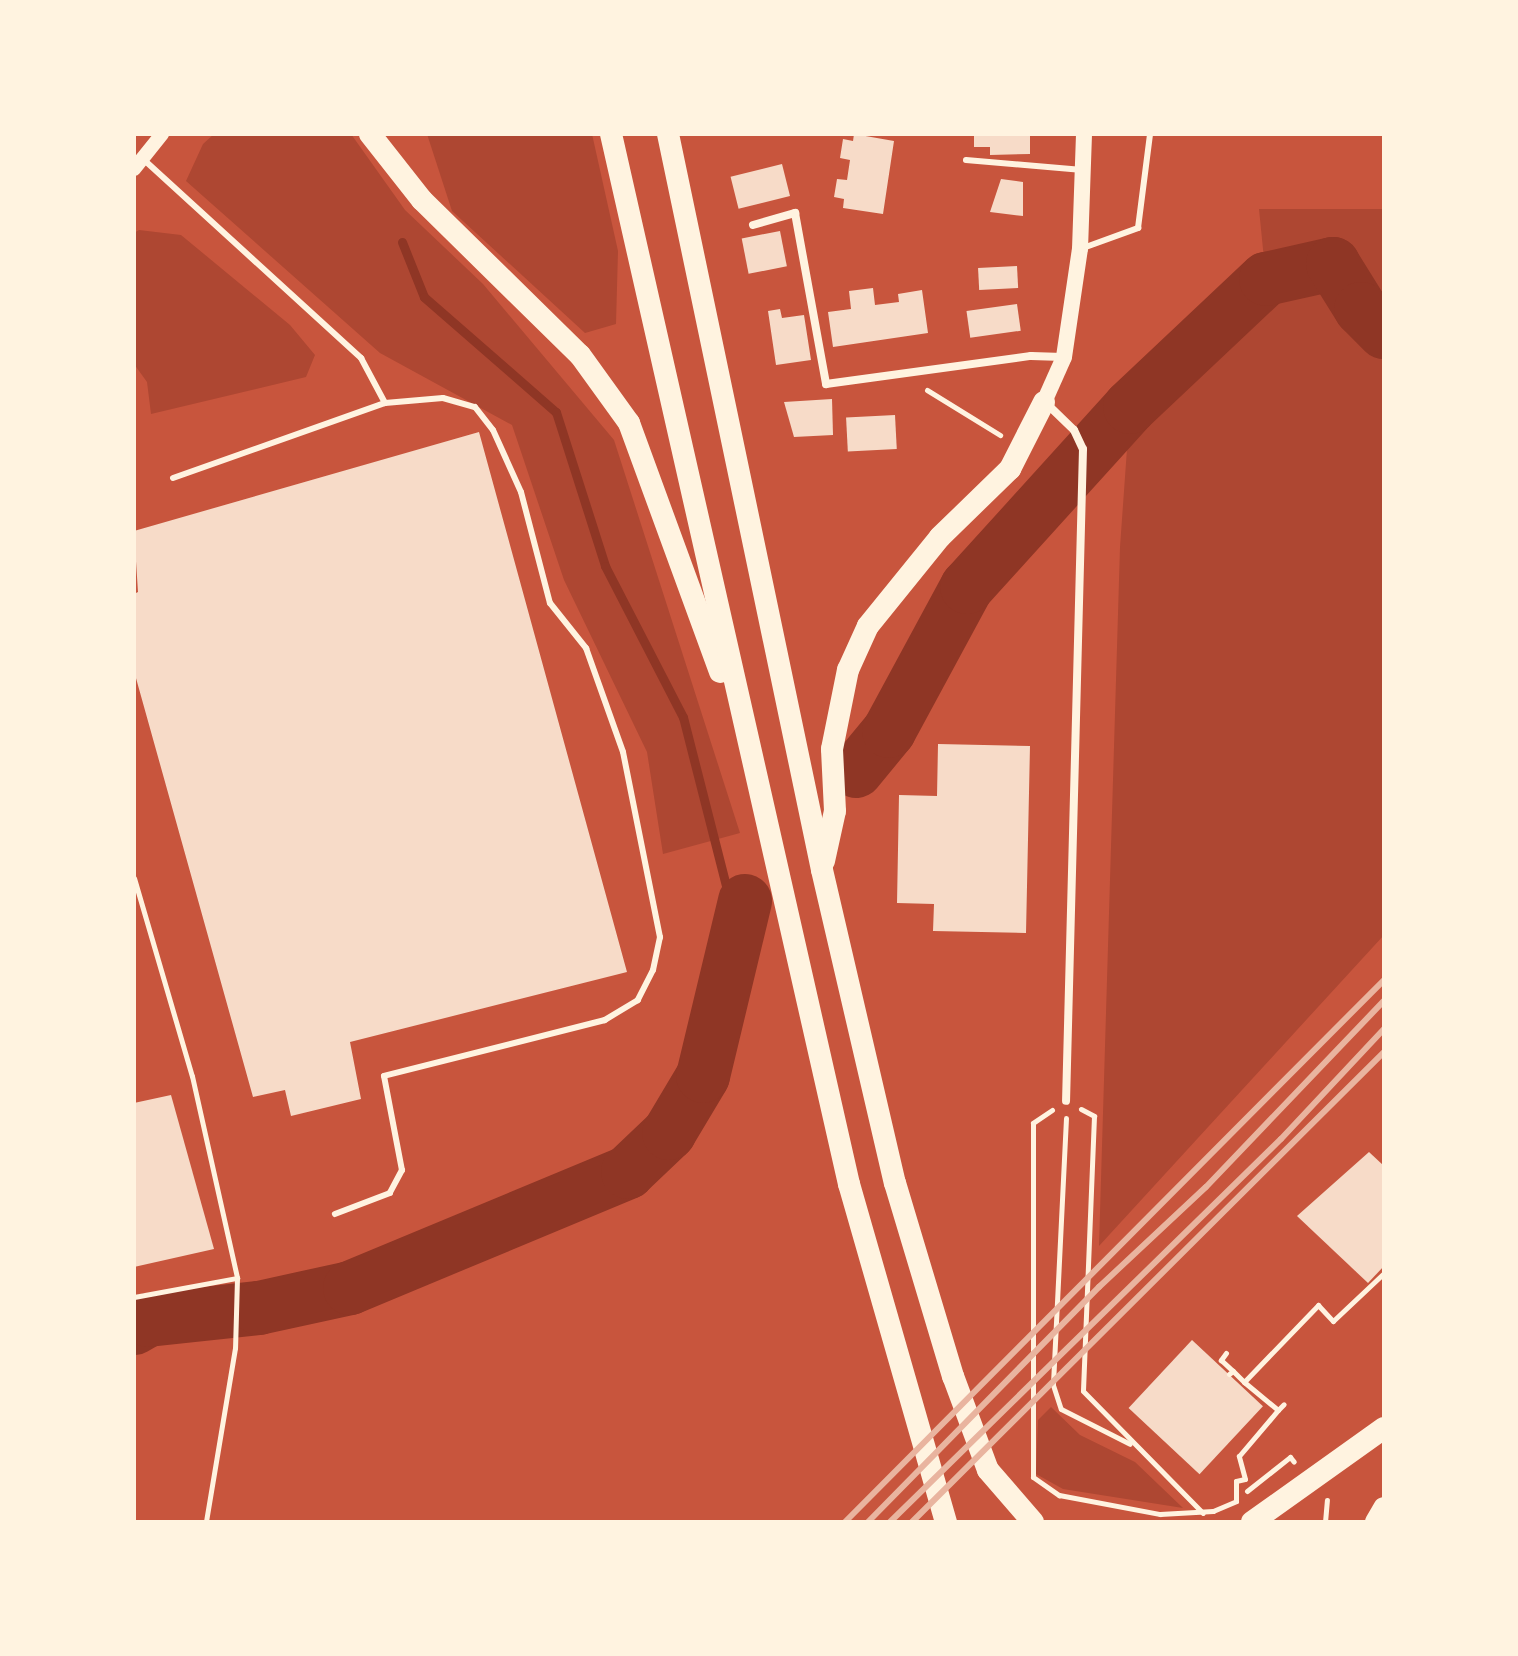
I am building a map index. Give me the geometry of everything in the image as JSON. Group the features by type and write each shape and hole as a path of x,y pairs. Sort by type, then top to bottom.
{"highway":[{"path":"370,134 422,200 580,355 629,423 753,763"},
{"path":"611,134 849,1184 946,1522"},
{"path":"668,134 822,870 895,1183 953,1376 988,1470 1033,1522"},
{"path":"822,870 835,811 832,749 848,670 868,626 895,587 1010,469 1044,402"},
{"path":"1252,1522 1384,1428"},
{"path":"1376,1522 1384,1508"}],"main road":[{"path":"1044,402 1064,357 1080,249 1084,134"}],"street":[{"path":"138,163 162,134"},
{"path":"753,225 795,213 826,384 1031,356 1064,357"},
{"path":"1044,402 1074,430 1083,449 1066,1101"}],"lane":[{"path":"1080,249 1138,228 1150,134"},
{"path":"966,160 1083,170"},
{"path":"138,163 361,358 385,403"},
{"path":"173,478 385,403 443,398 475,407 493,430 521,492 550,603 586,648 623,752 660,937 653,970 638,1000 605,1020 384,1076 402,1170 390,1193 335,1214"}],"path":[{"path":"908,374 1022,448"},
{"path":"134,878 192,1076 237,1278 235,1348 206,1520"},
{"path":"1066,1101 1053,1385 1061,1409 1131,1445"},
{"path":"1066,1101 1094,1116 1083,1391 1131,1445 1203,1513 1160,1514 1097,1504 1059,1495 1033,1477 1033,1123 1066,1101"},
{"path":"1244,1382 1318,1305 1333,1321 1380,1275"},
{"path":"134,1297 237,1278"},
{"path":"1226,1353 1221,1360 1231,1372 1278,1410"},
{"path":"1236,1501 1236,1481 1245,1479 1239,1456 1284,1404"}],"shaded area":[{"path":"214,134 351,134 405,210 483,284 614,440 740,833 663,854 647,752 564,580 512,425 380,353 186,181 203,144"},
{"path":"427,134 592,134 618,251 616,324 585,333 452,211"},
{"path":"1259,209 1384,209 1384,935 1099,1246 1120,547 1130,407 1266,279"},
{"path":"139,230 181,235 290,325 315,355 306,377 151,414 147,382 134,364 134,233"},
{"path":"1051,1407 1080,1435 1135,1462 1183,1508 1063,1489 1036,1474 1038,1420"}],"building":[{"path":"854,134 894,141 883,214 843,208 844,199 834,197 837,179 847,180 850,160 840,158 843,139 853,141"},
{"path":"974,134 1030,134 1030,154 990,155 990,147 974,147"},
{"path":"782,164 790,196 739,209 731,177"},
{"path":"1001,179 1023,182 1023,216 990,212"},
{"path":"780,231 787,266 749,274 742,238"},
{"path":"1017,266 1018,288 979,290 978,268"},
{"path":"873,288 875,305 899,302 898,294 922,290 928,333 833,347 828,312 851,309 849,291"},
{"path":"1017,304 1021,331 970,338 966,311"},
{"path":"780,309 782,318 804,315 811,360 776,365 768,311"},
{"path":"832,399 833,435 794,437 784,402"},
{"path":"895,415 897,449 848,452 846,418"},
{"path":"479,432 627,972 350,1042 361,1099 291,1116 285,1090 253,1097 134,671 134,594 138,592 134,531"},
{"path":"938,744 1030,746 1026,933 933,931 934,904 897,903 899,795 937,796"},
{"path":"171,1095 214,1249 134,1267 134,1103"},
{"path":"1369,1152 1384,1166 1384,1266 1368,1283 1297,1216"},
{"path":"1192,1340 1263,1406 1200,1474 1129,1408"}],"waterway":[{"path":"402,242 424,297 556,412 605,566 683,717 736,925"},
{"path":"856,771 889,731 967,587 1130,407 1266,279 1333,264 1361,309 1384,332"},
{"path":"134,1328 148,1320 259,1308 350,1288 628,1172 669,1133 703,1076 745,901"}],"railway":[{"path":"845,1522 1384,980"},
{"path":"868,1522 1099,1287 1206,1187 1384,1001"},
{"path":"890,1522 1281,1139 1384,1029"},
{"path":"912,1522 1384,1052"}]}
